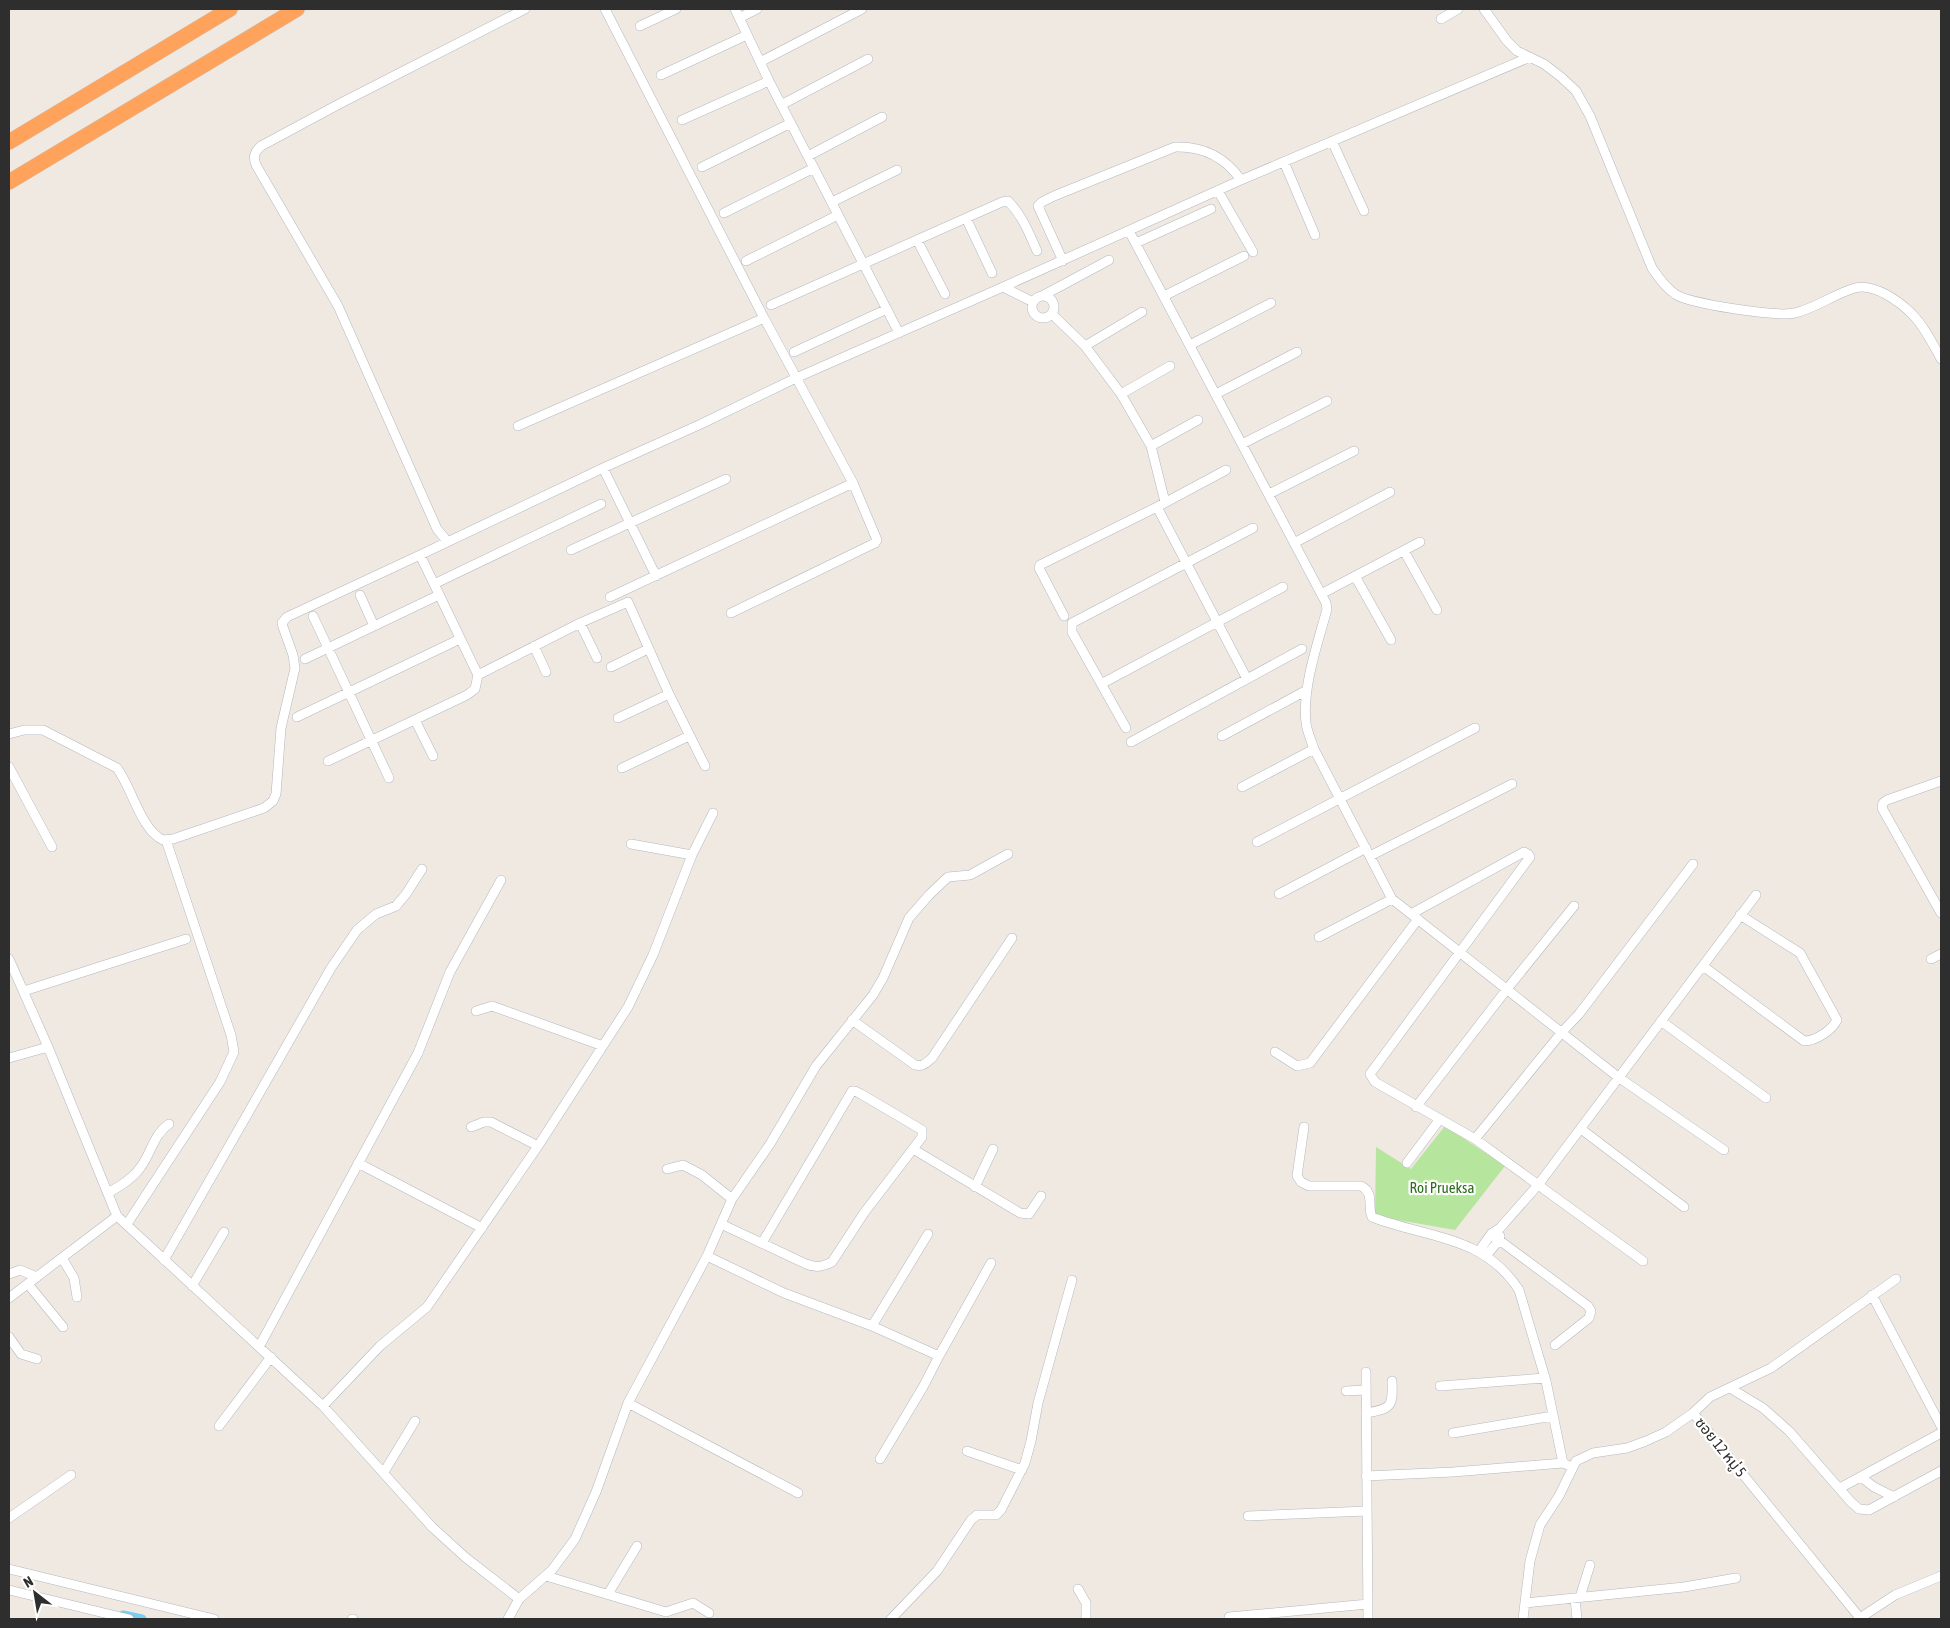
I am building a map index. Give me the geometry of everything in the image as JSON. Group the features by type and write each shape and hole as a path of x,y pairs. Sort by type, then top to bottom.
{"highway":[{"path":"9,142 230,9"},
{"path":"9,182 297,9"}],"street":[{"path":"447,542 438,529 338,306 256,165 254,155 261,146 525,9"},
{"path":"605,9 764,318 853,483 876,536 875,543 730,613"},
{"path":"640,26 676,9"},
{"path":"735,9 781,105 899,333"},
{"path":"739,18 757,9"},
{"path":"760,62 862,9"},
{"path":"1441,19 1458,9"},
{"path":"1484,9 1517,51 1561,77 1576,91 1590,116 1652,268 1662,283 1676,294 1694,301 1780,314 1803,311 1856,288 1869,288 1885,294 1913,315 1941,359"},
{"path":"661,75 747,35"},
{"path":"9,734 24,730 43,730 117,768 126,779 152,833 158,838 166,840 252,813 273,801 276,794 281,728 294,668 293,654 282,623 287,616 796,378 1003,288 1332,140 1530,57"},
{"path":"781,105 868,59"},
{"path":"682,120 769,81"},
{"path":"808,156 882,116"},
{"path":"702,167 791,123"},
{"path":"1332,140 1364,211"},
{"path":"1062,261 1038,206 1054,196 1175,147 1187,146 1224,160 1241,180"},
{"path":"1284,162 1315,235"},
{"path":"724,212 814,168"},
{"path":"832,202 897,170"},
{"path":"1164,296 1248,254 1218,191"},
{"path":"771,305 1002,202 1008,201 1023,221 1037,251"},
{"path":"1136,243 1211,209"},
{"path":"746,261 838,215"},
{"path":"966,218 992,273"},
{"path":"1129,231 1327,606 1307,690 1306,721 1314,748 1392,899 1618,1077 1724,1150"},
{"path":"917,240 945,294"},
{"path":"1042,296 1052,300 1055,307 1052,314 1046,318 1036,316 1032,310 1033,302 1042,296 1109,260"},
{"path":"1003,288 1033,302"},
{"path":"1190,345 1272,302"},
{"path":"794,352 887,309"},
{"path":"1084,346 1142,312"},
{"path":"1052,314 1084,346 1121,394 1151,446 1161,505 1186,564 1247,679"},
{"path":"518,426 764,318"},
{"path":"1216,394 1297,352"},
{"path":"1121,394 1170,366"},
{"path":"1242,444 1327,401"},
{"path":"1151,446 1198,420"},
{"path":"1268,494 1354,451"},
{"path":"603,468 656,576"},
{"path":"1064,616 1039,568 1040,565 1161,505 1226,470"},
{"path":"572,550 726,479"},
{"path":"610,597 853,483"},
{"path":"1294,543 1390,492"},
{"path":"434,584 601,504"},
{"path":"1126,728 1072,632 1072,623 1253,528"},
{"path":"1321,594 1420,542"},
{"path":"1404,551 1437,610"},
{"path":"328,761 475,690 478,675 420,555"},
{"path":"1355,576 1391,640"},
{"path":"1101,684 1283,587"},
{"path":"360,595 374,626"},
{"path":"305,659 439,595"},
{"path":"478,675 534,646 628,602 669,694 705,766"},
{"path":"312,616 329,648 389,778"},
{"path":"580,624 598,658"},
{"path":"297,717 460,639"},
{"path":"534,646 546,672"},
{"path":"611,667 648,649"},
{"path":"1131,742 1302,650"},
{"path":"1222,736 1307,690"},
{"path":"618,718 669,694"},
{"path":"415,720 434,756"},
{"path":"1257,842 1475,728"},
{"path":"622,768 690,736"},
{"path":"1242,787 1314,748"},
{"path":"9,767 52,847"},
{"path":"1941,781 1887,800 1883,803 1882,808 1941,913"},
{"path":"1279,894 1512,784"},
{"path":"323,1406 380,1346 427,1307 538,1146 628,1007 692,855 713,813"},
{"path":"127,1224 220,1082 234,1052 231,1035 166,840"},
{"path":"631,844 692,855"},
{"path":"1275,1052 1297,1066 1310,1063 1414,917 1524,852 1528,854 1530,857 1370,1074 1375,1082 1475,1139 1643,1261"},
{"path":"508,1619 519,1599 546,1576 575,1538 596,1492 628,1403 707,1256 732,1199 770,1144 816,1066 873,996 883,978 909,918 928,895 948,876 970,875 1008,854"},
{"path":"1475,1139 1562,1032 1579,1014 1693,864"},
{"path":"164,1260 331,968 357,930 376,914 396,906 422,869"},
{"path":"259,1347 418,1053 450,972 501,880"},
{"path":"1483,1254 1491,1234 1500,1228 1538,1185 1756,895"},
{"path":"1319,937 1392,899"},
{"path":"1416,1107 1574,906"},
{"path":"1703,966 1804,1041 1811,1041 1834,1027 1837,1020 1800,953 1740,915"},
{"path":"852,1020 915,1065 926,1064 932,1058 1012,938"},
{"path":"24,991 186,939"},
{"path":"1931,959 1941,954"},
{"path":"9,960 48,1047 117,1216 323,1406 432,1527 465,1557 519,1599"},
{"path":"476,1011 492,1006 603,1046"},
{"path":"1661,1021 1766,1098"},
{"path":"9,1058 48,1047"},
{"path":"721,1224 762,1243 814,1267 825,1266 832,1262 864,1213 923,1135 922,1130 861,1094 855,1091 852,1092 762,1243"},
{"path":"1408,1163 1440,1119"},
{"path":"471,1127 484,1122 491,1122 538,1146"},
{"path":"108,1193 124,1184 140,1168 158,1134 169,1124"},
{"path":"1304,1127 1297,1176 1301,1182 1309,1186 1361,1186 1370,1195 1372,1217 1464,1244 1483,1254 1514,1282 1519,1290 1545,1378 1563,1463"},
{"path":"1580,1128 1684,1207"},
{"path":"913,1149 1025,1214 1029,1214 1041,1196"},
{"path":"975,1186 993,1149"},
{"path":"358,1163 482,1228"},
{"path":"667,1170 683,1165 702,1175 732,1199"},
{"path":"9,1298 117,1216"},
{"path":"1483,1254 1499,1240 1500,1228"},
{"path":"192,1286 224,1232"},
{"path":"872,1326 928,1234"},
{"path":"1491,1234 1588,1306 1591,1311 1589,1318 1556,1345"},
{"path":"707,1256 784,1293 872,1326 939,1356"},
{"path":"62,1258 74,1278 77,1297"},
{"path":"880,1459 923,1387 991,1263"},
{"path":"9,1274 20,1270 37,1277"},
{"path":"1693,1413 1710,1397 1771,1368 1896,1279"},
{"path":"893,1618 937,1571 977,1514 996,1515 1002,1510 1022,1470 1031,1441 1038,1403 1072,1280"},
{"path":"28,1284 63,1327"},
{"path":"1872,1296 1941,1426"},
{"path":"9,1337 21,1354 37,1360"},
{"path":"219,1426 271,1357"},
{"path":"1366,1372 1368,1619"},
{"path":"1440,1386 1545,1378"},
{"path":"1366,1413 1382,1411 1393,1401 1392,1381"},
{"path":"1730,1388 1763,1408 1789,1431 1859,1509 1869,1510 1941,1471"},
{"path":"1346,1391 1365,1390"},
{"path":"628,1403 798,1493"},
{"name":"ซอย 12 หมู่ 5","path":"1572,1467 1576,1461 1585,1455 1627,1448 1646,1441 1666,1432 1693,1413 1859,1619 1895,1595 1941,1576"},
{"path":"1453,1433 1553,1416"},
{"path":"384,1472 415,1421"},
{"path":"1840,1488 1941,1433"},
{"path":"967,1451 1022,1470"},
{"path":"1366,1476 1453,1472 1563,1463 1572,1467 1559,1496 1540,1524 1530,1561 1523,1619"},
{"path":"9,1518 70,1474"},
{"path":"1861,1477 1874,1487 1894,1496"},
{"path":"1248,1516 1367,1511"},
{"path":"608,1594 637,1546"},
{"path":"1577,1619 1577,1598 1590,1565"},
{"path":"9,1569 214,1619"},
{"path":"546,1576 666,1612 692,1603 709,1613"},
{"path":"1525,1603 1684,1587 1736,1578"},
{"path":"1078,1589 1086,1603 1086,1619"},
{"path":"9,1590 129,1619"},
{"path":"1229,1617 1368,1604"}],"green space":[{"name":"Roi Prueksa","path":"1445,1126 1505,1166 1455,1230 1375,1216 1376,1147 1411,1169"}],"waterway":[{"path":"123,1615 142,1619"}]}
